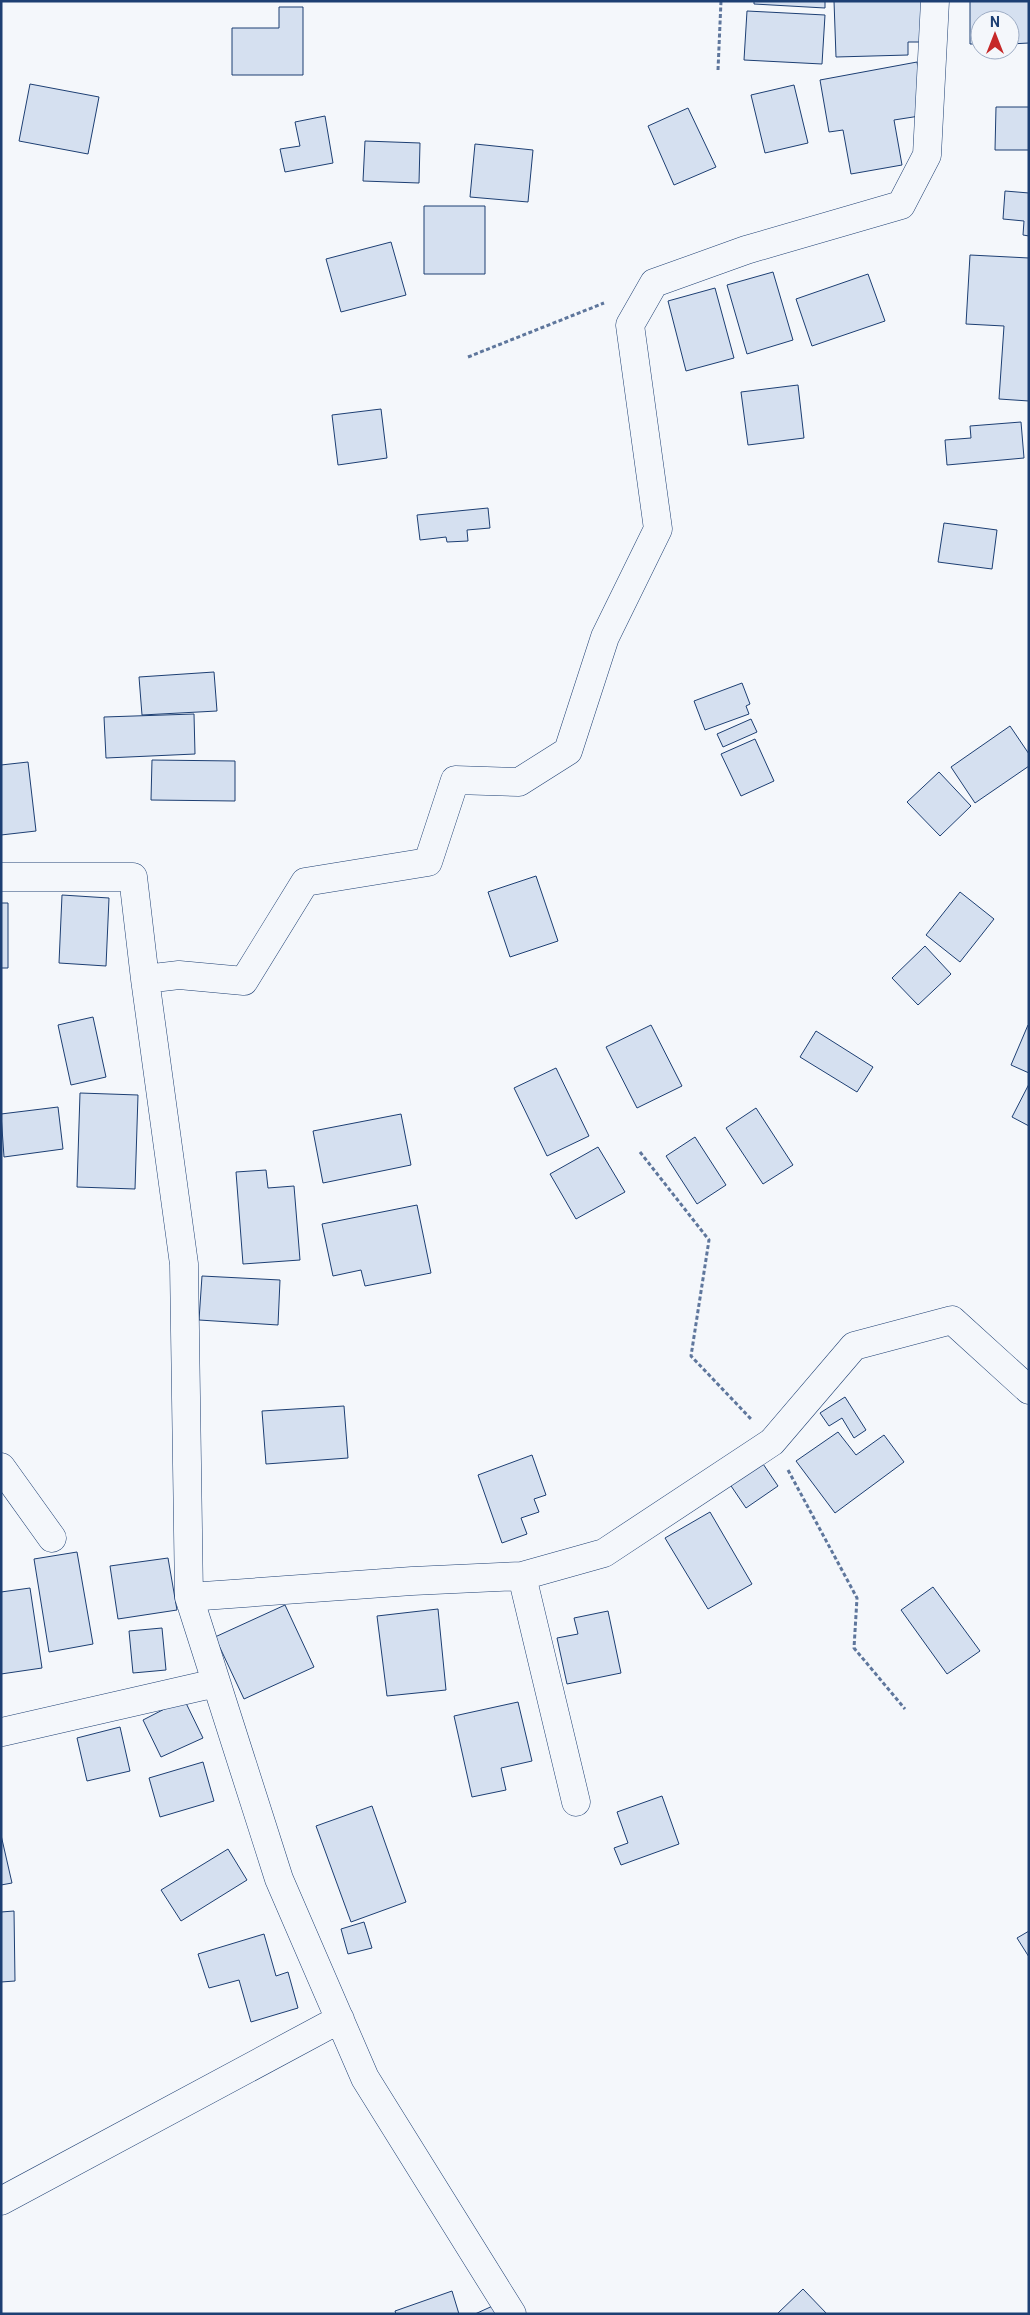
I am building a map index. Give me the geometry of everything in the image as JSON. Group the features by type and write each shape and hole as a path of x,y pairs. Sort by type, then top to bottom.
{"street":[{"path":"145,979 179,976 244,981 305,882 428,862 455,780 519,782 568,751 605,637 658,529 630,325 654,283 746,250 901,205 928,155 935,1"},
{"path":"1,877 133,877 184,1264 189,1597 279,1879 365,2078 512,2314"},
{"path":"189,1597 412,1581 522,1576 604,1553 772,1442 854,1346 952,1320 1029,1390"},
{"path":"1,1467 52,1538"},
{"path":"522,1576 576,1802"},
{"path":"2,1732 216,1683"},
{"path":"1,2202 340,2019"}],"path":[{"path":"718,70 721,1"},
{"path":"468,357 607,301"},
{"path":"640,1152 709,1240 691,1356 772,1442 857,1598 854,1648 905,1709"}],"building":[{"path":"754,1 825,1 825,8 754,4"},
{"path":"834,1 923,1 924,42 908,42 908,55 836,57"},
{"path":"970,1 1029,1 1029,43 1020,43 1020,10 970,10"},
{"path":"279,7 303,7 303,75 232,75 232,28 279,28"},
{"path":"747,11 825,15 822,64 744,60"},
{"path":"917,62 926,115 894,120 902,165 851,174 843,130 829,132 820,80"},
{"path":"30,84 99,97 88,154 19,141"},
{"path":"794,85 808,143 765,153 751,95"},
{"path":"996,107 1029,107 1029,150 995,150"},
{"path":"688,108 716,167 674,185 648,126"},
{"path":"325,116 333,163 285,172 280,149 300,146 295,122"},
{"path":"365,141 420,143 419,183 363,181"},
{"path":"475,144 533,150 528,202 470,197"},
{"path":"1005,191 1029,193 1029,236 1023,235 1024,221 1003,219"},
{"path":"424,206 485,206 485,274 424,274"},
{"path":"391,242 406,295 341,312 326,259"},
{"path":"970,255 1029,258 1029,401 999,399 1004,326 966,324"},
{"path":"773,272 793,340 747,354 727,285"},
{"path":"868,274 885,321 812,346 796,299"},
{"path":"715,288 734,358 686,371 668,301"},
{"path":"798,385 804,438 748,445 741,392"},
{"path":"381,409 387,458 338,465 332,415"},
{"path":"1021,422 1024,458 947,465 945,440 971,438 970,426"},
{"path":"488,508 490,528 467,530 468,541 447,542 446,537 420,540 417,515"},
{"path":"944,523 997,530 992,569 938,562"},
{"path":"214,672 217,711 142,715 139,677"},
{"path":"742,683 750,704 746,706 749,714 705,730 694,701"},
{"path":"194,714 195,754 106,758 104,717"},
{"path":"751,719 757,732 723,747 717,734"},
{"path":"1010,726 1029,754 1029,766 975,803 951,767"},
{"path":"755,739 774,781 741,796 721,754"},
{"path":"152,760 235,761 235,801 151,800"},
{"path":"28,762 36,831 1,835 1,765"},
{"path":"939,772 971,806 940,836 907,802"},
{"path":"536,876 558,941 510,957 488,892"},
{"path":"960,892 994,919 960,962 926,935"},
{"path":"62,895 109,898 106,966 59,963"},
{"path":"1,903 8,903 8,968 1,968"},
{"path":"925,946 951,974 918,1005 892,978"},
{"path":"93,1017 106,1077 71,1085 58,1025"},
{"path":"651,1025 682,1086 637,1108 606,1047"},
{"path":"1029,1025 1029,1073 1011,1065"},
{"path":"816,1031 873,1067 857,1092 800,1057"},
{"path":"556,1068 589,1136 547,1156 514,1088"},
{"path":"1029,1084 1029,1126 1012,1117"},
{"path":"80,1093 138,1095 135,1189 77,1187"},
{"path":"58,1107 63,1149 4,1157 1,1114"},
{"path":"756,1108 793,1165 763,1184 726,1128"},
{"path":"401,1114 411,1165 323,1183 313,1131"},
{"path":"695,1137 726,1185 697,1204 666,1156"},
{"path":"598,1147 625,1192 576,1219 550,1174"},
{"path":"266,1170 268,1188 294,1186 300,1260 243,1264 236,1172"},
{"path":"417,1205 431,1273 365,1286 361,1270 333,1276 322,1224"},
{"path":"202,1276 280,1280 278,1325 199,1320"},
{"path":"845,1397 866,1430 854,1438 842,1418 829,1426 820,1413"},
{"path":"344,1406 348,1458 266,1464 262,1411"},
{"path":"838,1432 856,1455 884,1435 904,1462 835,1513 796,1461"},
{"path":"532,1455 546,1495 534,1499 539,1512 521,1518 527,1534 502,1543 478,1475"},
{"path":"759,1458 778,1486 746,1508 727,1480"},
{"path":"710,1512 752,1584 708,1609 665,1538"},
{"path":"77,1552 93,1644 49,1652 34,1559"},
{"path":"168,1558 177,1610 118,1619 110,1566"},
{"path":"933,1587 980,1651 947,1674 901,1610"},
{"path":"30,1588 42,1668 1,1674 1,1592"},
{"path":"285,1605 314,1667 244,1699 215,1637"},
{"path":"438,1609 446,1690 387,1696 377,1616"},
{"path":"608,1611 621,1673 567,1684 557,1638 578,1634 574,1618"},
{"path":"162,1628 166,1670 133,1673 129,1631"},
{"path":"184,1699 203,1738 161,1757 143,1720"},
{"path":"518,1702 532,1761 501,1768 506,1790 472,1797 454,1716"},
{"path":"120,1727 130,1771 87,1781 77,1738"},
{"path":"203,1762 214,1801 160,1817 149,1778"},
{"path":"662,1796 679,1844 621,1865 614,1848 628,1843 617,1812"},
{"path":"372,1806 406,1902 351,1922 316,1826"},
{"path":"1,1835 12,1883 1,1885"},
{"path":"228,1849 247,1880 181,1921 161,1890"},
{"path":"14,1911 15,1981 1,1982 1,1912"},
{"path":"364,1922 372,1948 348,1954 341,1929"},
{"path":"1029,1931 1029,1957 1017,1938"},
{"path":"264,1934 276,1976 288,1972 298,2008 251,2022 239,1980 209,1988 198,1954"},
{"path":"803,2289 827,2314 777,2314"},
{"path":"452,2291 459,2314 396,2314 395,2311"},
{"path":"497,2304 502,2314 475,2314"}]}
